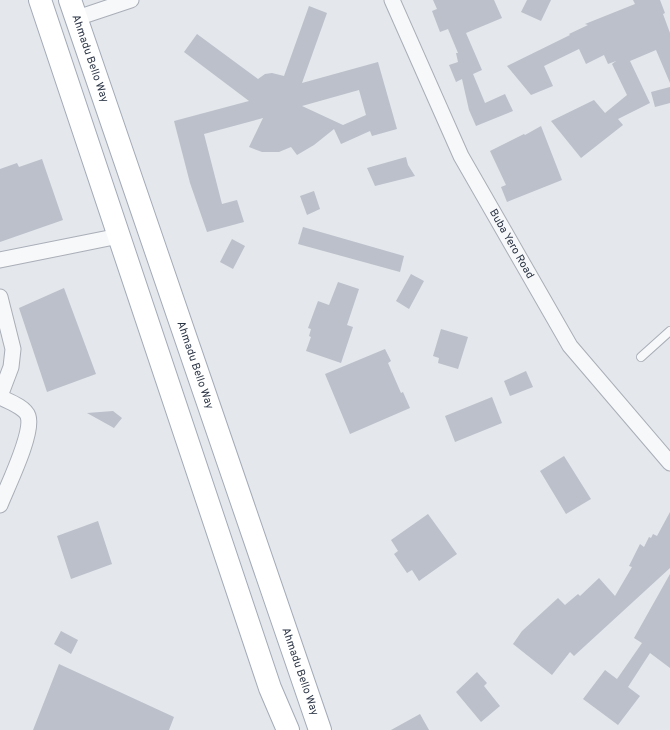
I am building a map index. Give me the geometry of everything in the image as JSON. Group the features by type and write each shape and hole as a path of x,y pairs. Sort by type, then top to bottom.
{"main road":[{"path":"40,0 268,680 288,730"},
{"name":"Ahmadu Bello Way","path":"74,9 320,730"}],"street":[{"path":"74,9 131,0"},
{"name":"Buba Yero Road","path":"392,0 461,156 570,346 670,463"},
{"path":"0,260 119,236"},
{"path":"0,297 13,349 11,367 0,396 22,409 28,416 29,426 27,438 0,505"}],"lane":[{"path":"641,357 670,331"}],"building":[{"path":"433,0 494,0 502,18 466,33 482,70 473,74 485,103 505,94 513,111 476,126 469,110 462,79 456,82 449,65 458,62 456,53 458,53 448,29 440,32 432,11 437,9"},
{"path":"527,0 551,0 541,21 521,12"},
{"path":"633,0 660,0 670,33 670,83 656,50 630,61 650,103 618,119 623,125 581,158 551,121 594,100 605,113 627,95 612,64 616,61 608,64 604,55 586,64 579,49 544,66 553,86 531,95 507,66 588,25 585,24 635,4"},
{"path":"309,6 327,13 302,83 378,62 397,129 372,136 370,131 341,144 334,129 314,145 297,155 291,147 279,152 262,152 249,147 263,118 204,134 222,204 237,200 244,222 207,232 190,183 174,121 249,101 184,52 197,34 258,79 265,74 272,73 284,76","holes":["359,90 366,115 343,125 302,106"]},
{"path":"670,87 670,103 655,107 651,92"},
{"path":"541,126 562,180 507,202 501,187 506,185 490,151"},
{"path":"406,157 408,165 415,176 375,186 367,168"},
{"path":"42,159 63,220 0,242 0,169 17,163 19,167"},
{"path":"314,191 320,209 307,215 300,196"},
{"path":"303,227 404,256 400,272 298,244"},
{"path":"232,239 245,246 233,269 220,262"},
{"path":"411,274 424,281 409,309 396,301"},
{"path":"338,282 359,289 347,325 353,327 341,363 306,351 311,337 309,336 311,329 308,328 318,301 329,305"},
{"path":"64,288 96,374 47,392 19,308"},
{"path":"441,329 468,337 458,369 438,363 439,358 433,356"},
{"path":"385,349 391,361 388,363 401,393 403,392 410,408 350,434 325,374"},
{"path":"526,371 533,387 510,396 504,381"},
{"path":"492,397 502,423 455,442 445,416"},
{"path":"113,411 122,418 114,428 87,413"},
{"path":"564,456 591,499 566,514 540,471"},
{"path":"670,512 670,568 574,656 570,652 552,675 513,644 522,631 558,598 565,605 578,594 580,596 599,578 615,596 632,567 629,566 640,544 644,547 649,537 651,538 653,534 657,536"},
{"path":"428,514 457,554 419,581 412,570 407,573 394,554 398,551 391,540"},
{"path":"98,521 112,564 71,579 57,536"},
{"path":"670,574 670,668 650,653 628,687 640,696 618,725 583,699 605,670 617,679 642,643 634,638"},
{"path":"61,631 78,640 71,654 54,644"},
{"path":"59,664 174,717 169,730 33,730"},
{"path":"477,672 487,683 484,686 500,706 481,722 456,692"},
{"path":"420,714 429,730 391,730"}]}
